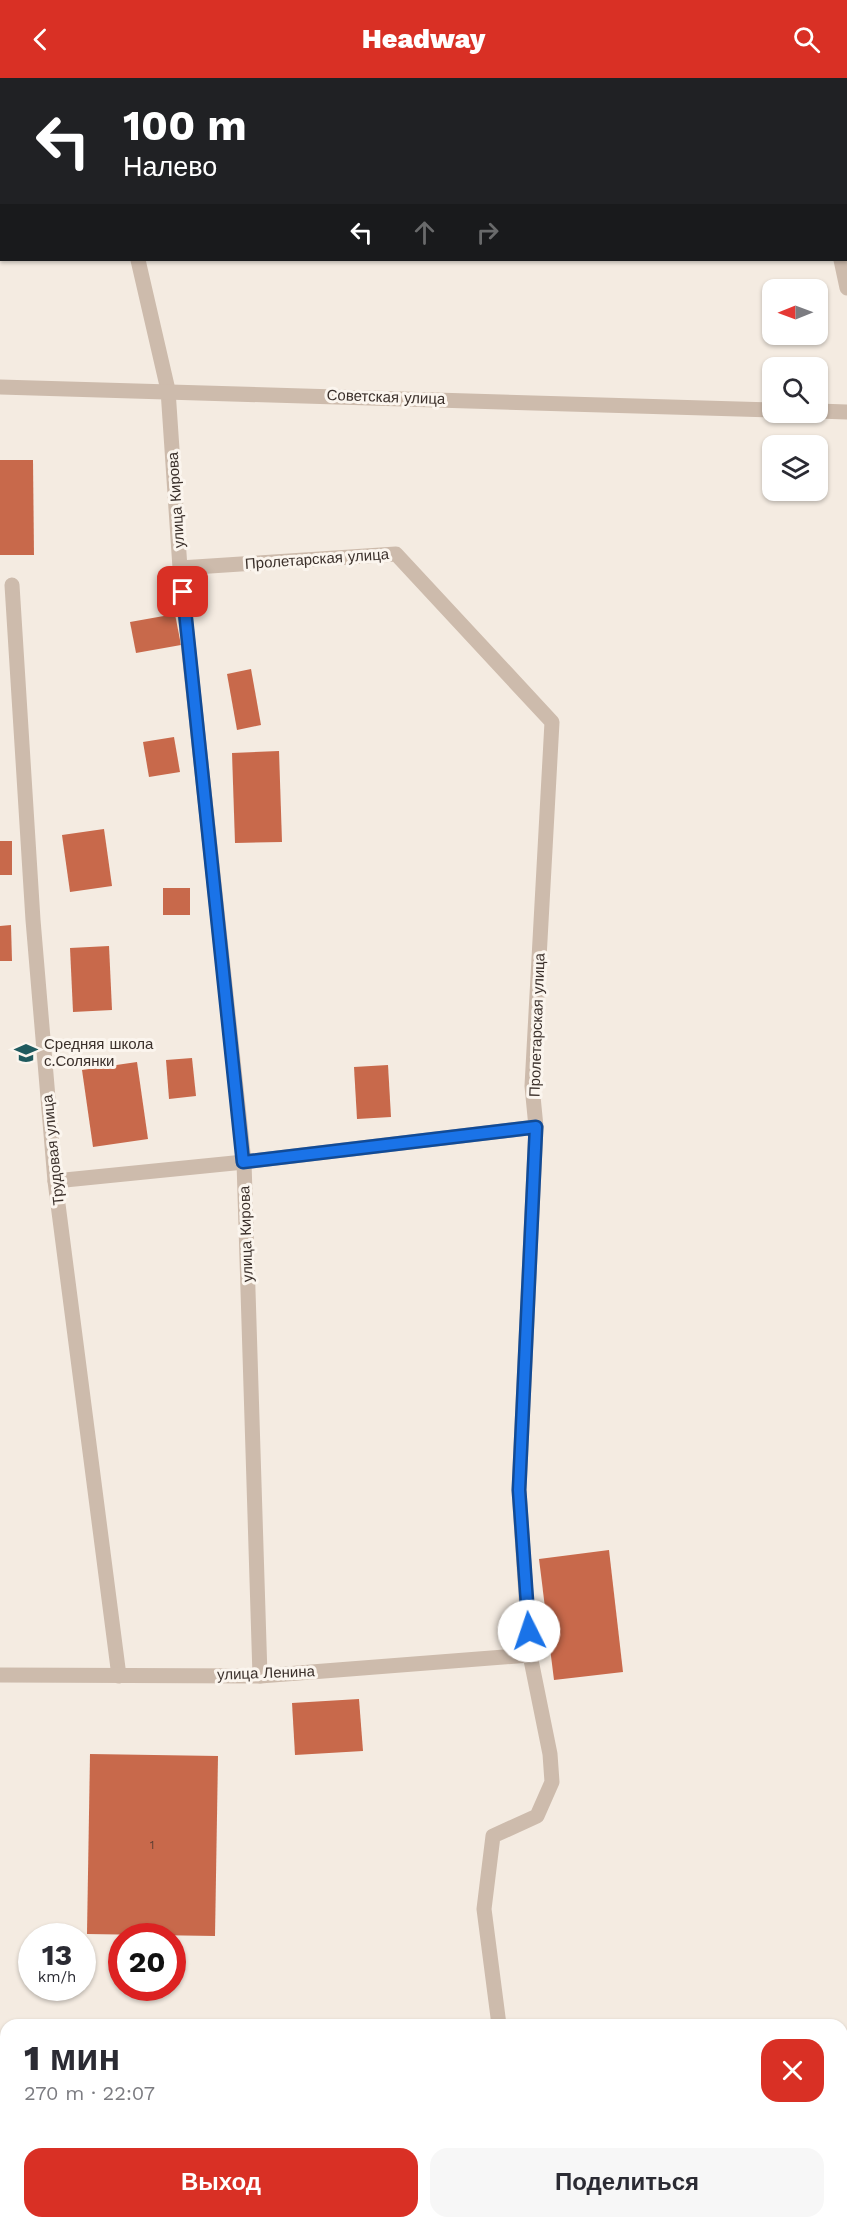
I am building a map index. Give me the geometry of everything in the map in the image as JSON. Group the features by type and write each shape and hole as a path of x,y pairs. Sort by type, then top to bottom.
{"street":[{"name":"улица Кирова","path":"138,261 168,390 180,568 243,1162 260,1676"},
{"path":"841,261 847,288"},
{"name":"Советская улица","path":"0,387 168,390 762,410"},
{"path":"828,411 847,412"},
{"name":"Пролетарская улица","path":"180,568 396,554 552,722 532,1086 536,1127 519,1490 530,1655 550,1754 552,1782 537,1816 493,1836 484,1909 498,2019"},
{"name":"Трудовая улица","path":"12,585 33,920 55,1181 119,1676"},
{"path":"55,1181 243,1162 536,1127"},
{"name":"улица Ленина","path":"0,1675 260,1676 530,1655"}],"building":[{"path":"0,460 33,460 34,555 0,555"},
{"path":"175,614 181,645 136,653 130,622"},
{"path":"251,669 261,725 237,730 227,674"},
{"path":"174,737 180,772 149,777 143,742"},
{"path":"279,751 282,842 235,843 232,753"},
{"path":"104,829 112,886 70,892 62,835"},
{"path":"0,841 12,841 12,875 0,875"},
{"path":"163,888 190,888 190,915 163,915"},
{"path":"11,925 12,961 0,961 0,926"},
{"path":"109,946 112,1010 73,1012 70,948"},
{"path":"192,1058 196,1096 169,1099 166,1060"},
{"path":"137,1062 148,1139 93,1147 82,1070"},
{"path":"388,1065 391,1117 357,1119 354,1067"},
{"path":"609,1550 623,1672 554,1680 539,1559"},
{"path":"359,1699 363,1751 295,1755 292,1703"},
{"path":"90,1754 218,1756 215,1936 186,1936 186,1923 108,1923 108,1934 96,1934 96,1923 87,1923"}],"place":[{"name":"Средняя школа с.Солянки","path":"26,1053"}],"route":[{"path":"183,592 243,1162 536,1127 519,1490 529,1631"}]}
